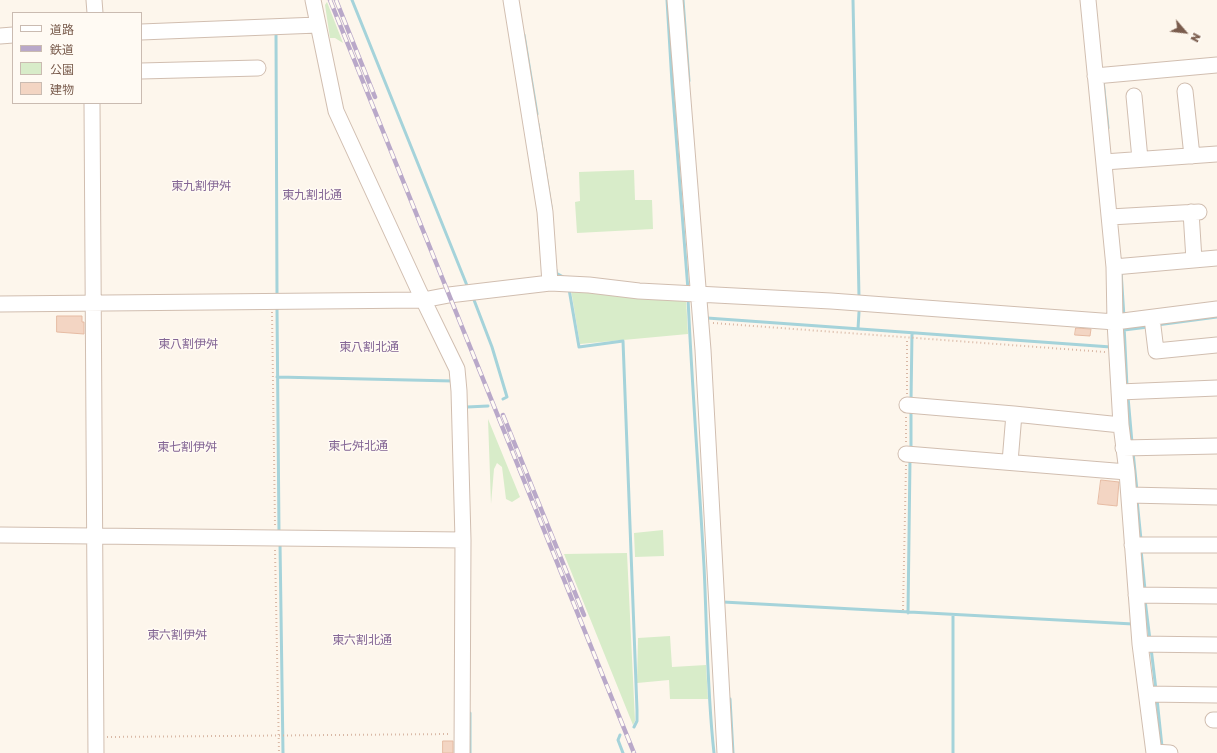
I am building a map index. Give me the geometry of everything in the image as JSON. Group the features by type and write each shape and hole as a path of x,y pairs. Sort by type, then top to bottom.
{"street":[{"path":"94,0 94,12"},
{"path":"313,0 336,111 428,299 457,369 459,390 463,540 462,753"},
{"path":"511,0 545,212 550,283"},
{"path":"675,0 697,294 725,753"},
{"path":"1088,0 1100,76 1118,266 1122,321 1116,353 1125,392 1121,425 1130,448 1127,472 1134,495 1142,595 1160,752"},
{"path":"142,32 319,29"},
{"path":"0,36 12,35"},
{"path":"1100,76 1217,64"},
{"path":"142,71 258,68"},
{"path":"1185,91 1192,156"},
{"path":"1134,96 1140,159"},
{"path":"92,104 96,303 96,753"},
{"path":"1109,162 1217,154"},
{"path":"1114,217 1195,212 1194,260"},
{"path":"1118,266 1217,258"},
{"path":"0,304 428,299 550,283 589,285 639,291 1153,323 1217,310"},
{"path":"1153,323 1156,351 1217,345"},
{"path":"1125,392 1217,388"},
{"path":"910,405 1121,425"},
{"path":"1010,462 1014,414"},
{"path":"1130,448 1217,446"},
{"path":"909,454 1127,472"},
{"path":"1134,495 1217,497"},
{"path":"0,535 463,540"},
{"path":"1138,545 1217,545"},
{"path":"1142,595 1217,596"},
{"path":"1147,644 1217,645"},
{"path":"1153,694 1217,695"}],"path":[{"path":"272,302 278,538 279,753"},
{"path":"713,323 1116,353"},
{"path":"904,610 910,405 909,338"},
{"path":"105,738 462,734"}],"green space":[{"path":"327,2 343,43 335,38 330,38 325,5"},
{"path":"634,170 635,200 652,200 653,229 577,233 575,202 580,201 579,172"},
{"path":"571,290 686,299 688,334 580,344"},
{"path":"488,419 520,497 512,502 506,499 502,467 497,463 494,469 491,504"},
{"path":"663,530 664,556 635,557 634,533"},
{"path":"627,553 635,721 633,725 564,554"},
{"path":"670,636 672,667 706,665 708,699 670,699 669,680 637,683 638,638"}],"building":[{"path":"57,316 82,316 82,322 84,322 84,334 57,332"},
{"path":"1076,328 1091,329 1090,336 1075,335"},
{"path":"1101,480 1119,482 1117,506 1098,504"},
{"path":"443,741 453,741 453,753 443,753"}],"waterway":[{"path":"352,0 468,288"},
{"path":"667,0 688,290"},
{"path":"683,0 689,81"},
{"path":"853,0 859,297"},
{"path":"276,33 277,296"},
{"path":"524,35 537,114"},
{"path":"1103,80 1108,128"},
{"path":"538,124 551,207"},
{"path":"556,270 556,273 565,278"},
{"path":"1121,271 1124,317"},
{"path":"569,289 579,347 623,341 637,710 637,721 634,727"},
{"path":"688,298 714,753"},
{"path":"474,300 492,347 507,397 503,399"},
{"path":"277,308 279,533"},
{"path":"858,329 859,312"},
{"path":"1157,325 1217,317"},
{"path":"707,318 1111,347"},
{"path":"1124,325 1127,387"},
{"path":"1124,330 1148,327"},
{"path":"911,401 912,333"},
{"path":"277,377 453,381"},
{"path":"1128,397 1132,443"},
{"path":"467,407 488,406"},
{"path":"911,409 911,449"},
{"path":"1133,452 1137,491"},
{"path":"908,613 910,459"},
{"path":"1137,500 1141,540"},
{"path":"280,543 283,753"},
{"path":"1141,550 1145,590"},
{"path":"1145,600 1150,640"},
{"path":"723,602 1133,624"},
{"path":"953,616 953,753"},
{"path":"1151,648 1156,690"},
{"path":"730,699 733,753"},
{"path":"1157,699 1162,747"},
{"path":"470,713 470,753"},
{"path":"620,735 618,740 623,753"}],"railway":[{"path":"330,0 634,753"},
{"path":"336,0 375,97"},
{"path":"503,415 584,615"}],"district":[{"name":"東九割伊舛","path":"201,186"},
{"name":"東九割北通","path":"312,195"},
{"name":"東八割伊舛","path":"188,344"},
{"name":"東八割北通","path":"369,347"},
{"name":"東七舛北通","path":"358,446"},
{"name":"東七割伊舛","path":"187,447"},
{"name":"東六割伊舛","path":"177,635"},
{"name":"東六割北通","path":"362,640"}]}
